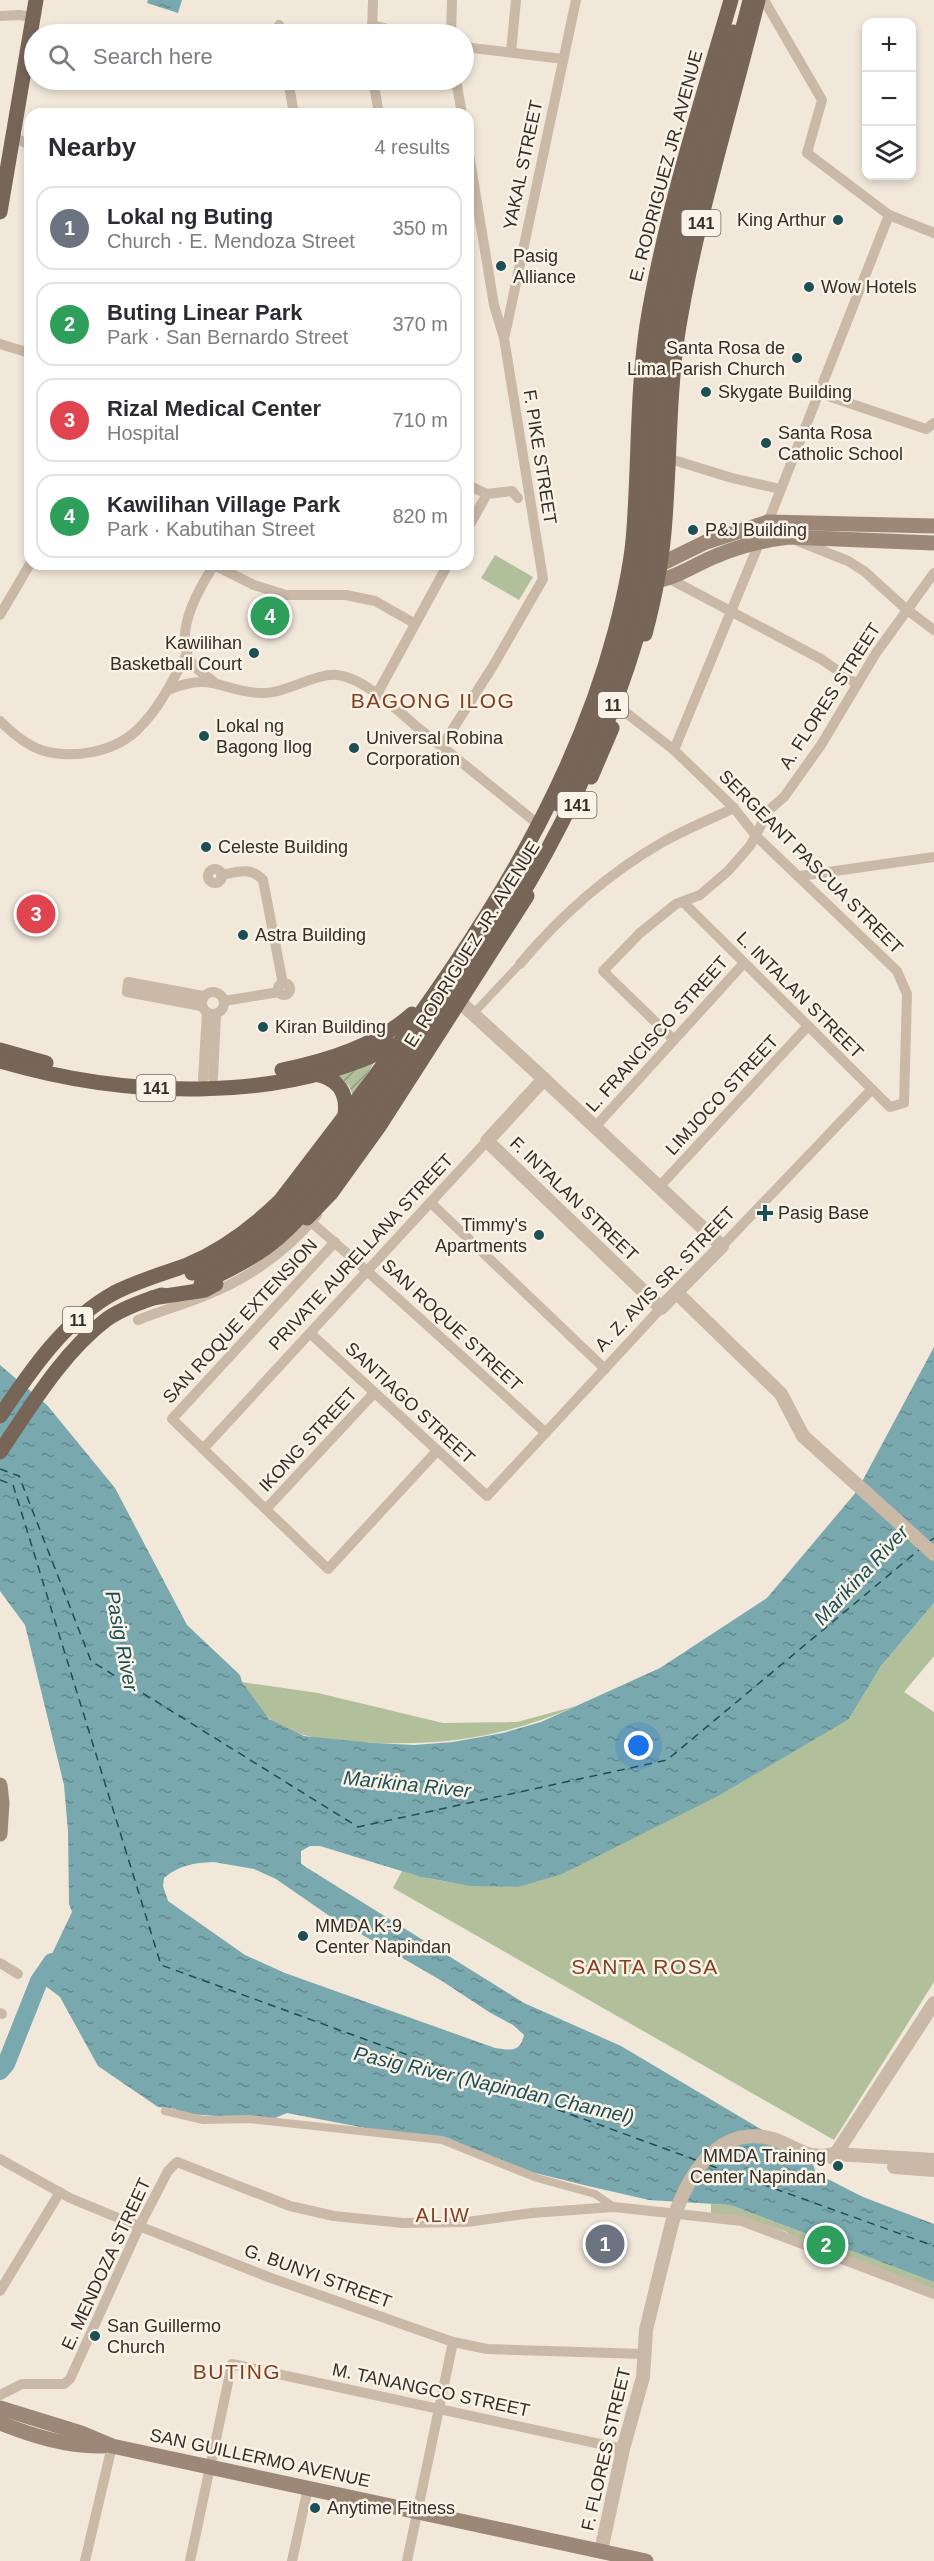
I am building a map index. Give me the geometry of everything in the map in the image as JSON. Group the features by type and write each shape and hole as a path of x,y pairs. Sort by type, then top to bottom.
{"main road":[{"path":"32,24 36,0"},
{"name":"E. RODRIGUEZ JR. AVENUE","path":"144,1281 220,1249 254,1227 280,1201 441,984 500,894 538,825 577,742 615,633 630,564 634,530 639,402 647,326 661,248 731,0"},
{"name":"11","path":"0,1416 26,1377 66,1330 115,1293 144,1281 192,1273 226,1260 260,1237 314,1181 522,875 574,771 624,638 637,588 644,530 648,403 657,328 680,211 742,0"},
{"name":"11","path":"0,1452 44,1388 77,1348 107,1320 123,1310 152,1298 201,1284 267,1247 298,1218 324,1188 531,879 584,775 636,640 647,590 655,530 660,404 669,330 703,169 730,81 750,0"},
{"name":"E. RODRIGUEZ JR. AVENUE","path":"152,1298 205,1290 234,1276 270,1253 331,1193 380,1125 527,898 602,754 663,580 661,564 669,405 678,332 692,258 758,0"},
{"path":"0,212 24,71"},
{"path":"637,449 668,454"},
{"path":"630,564 661,564 706,542 768,522 934,526"},
{"path":"627,580 663,580 716,555 760,542 789,537 934,543"},
{"path":"577,742 602,754"},
{"name":"141","path":"0,1050 50,1064 115,1076 208,1079 296,1067 365,1045 406,1019 441,984"},
{"name":"141","path":"0,1061 76,1079 159,1088 243,1085 315,1074 346,1066 398,1043 460,1002"},
{"path":"315,1074 329,1078 340,1086 346,1099 340,1122"},
{"path":"0,1785 2,1809 0,1834"},
{"name":"SAN GUILLERMO AVENUE","path":"0,2408 81,2433 112,2446 418,2512 600,2556 646,2561"},
{"name":"SAN GUILLERMO AVENUE","path":"0,2423 50,2440 80,2446 112,2446"}],"street":[{"path":"372,24 374,0"},
{"path":"451,24 452,0"},
{"path":"512,52 516,0"},
{"name":"YAKAL STREET","path":"504,338 576,0"},
{"path":"764,0 822,100 807,153 889,215 934,234"},
{"path":"0,16 33,17"},
{"path":"474,48 563,59"},
{"path":"290,90 293,108"},
{"path":"375,90 378,108"},
{"path":"458,90 461,108"},
{"path":"13,136 24,142"},
{"name":"F. PIKE STREET","path":"442,746 493,666 543,579 504,338 494,305 474,184"},
{"path":"768,522 889,215"},
{"path":"0,344 24,351"},
{"path":"819,393 926,429 934,423"},
{"path":"668,454 732,478 780,489"},
{"path":"474,487 488,494 512,491 518,498"},
{"path":"474,518 488,494"},
{"path":"789,537 848,561 864,571 906,609 934,630"},
{"path":"674,750 760,542"},
{"path":"0,615 26,570"},
{"path":"0,721 27,743 40,749 64,754 92,751 119,744 141,727 168,690 187,654 187,632 192,603 211,570"},
{"path":"225,570 254,585 286,595 346,595 375,601 414,623"},
{"path":"377,694 445,570"},
{"name":"A. FLORES STREET","path":"674,1040 603,971 640,933 676,904 700,895 728,871 756,836 768,810 784,797 821,745 857,684 906,609 934,573"},
{"path":"663,580 732,612 821,659 857,684"},
{"path":"187,654 192,663 214,682"},
{"path":"168,690 190,682 214,682 241,690 264,693 284,691 325,676 338,675 352,679 377,694 538,825"},
{"name":"SERGEANT PASCUA STREET","path":"620,708 674,750 734,808 756,836 897,971 907,994 904,1103 897,1106"},
{"path":"473,1014 545,935 601,883 665,840 734,808"},
{"path":"800,876 934,857"},
{"path":"221,875 250,870 257,873 263,880 281,988 224,1001"},
{"name":"L. INTALAN STREET","path":"683,902 890,1107 897,1106"},
{"name":"L. FRANCISCO STREET","path":"595,1127 744,963"},
{"path":"207,1007 128,982 127,992 207,1007 222,1009 224,1001"},
{"path":"441,984 722,1246"},
{"path":"208,1079 207,1007 215,992 224,1001"},
{"name":"LIMJOCO STREET","path":"660,1186 808,1026"},
{"name":"PRIVATE AURELLANA STREET","path":"203,1449 544,1079"},
{"name":"A. Z. AVIS SR. STREET","path":"487,1496 661,1308 872,1089"},
{"name":"SAN ROQUE EXTENSION","path":"138,1320 206,1296 273,1258 311,1222 377,1137 380,1125"},
{"name":"F. INTALAN STREET","path":"488,1141 661,1308"},
{"path":"431,1203 605,1369"},
{"name":"SAN ROQUE EXTENSION","path":"203,1449 172,1419 335,1242 311,1222"},
{"name":"SAN ROQUE STREET","path":"335,1242 369,1270 476,1372 546,1432"},
{"path":"677,1293 781,1394 803,1436 934,1554"},
{"name":"SANTIAGO STREET","path":"311,1334 436,1452 487,1496"},
{"name":"IKONG STREET","path":"266,1509 374,1393"},
{"path":"203,1449 328,1569 436,1452"},
{"path":"0,1963 18,1974"},
{"path":"832,2156 934,2003"},
{"path":"165,2111 203,2120 249,2119 442,2140 537,2178 595,2194 614,2207"},
{"name":"F. FLORES STREET","path":"600,2556 623,2449 643,2377 646,2330 671,2219 696,2170 706,2157 731,2141 747,2138 773,2139 811,2155 832,2156"},
{"path":"832,2156 934,2160"},
{"path":"832,2156 880,2165 934,2170"},
{"name":"G. BUNYI STREET","path":"0,2159 60,2192 111,2215 271,2277 453,2342 488,2349 643,2354"},
{"name":"E. MENDOZA STREET","path":"0,2395 22,2385 64,2384 70,2379 140,2225 168,2172 177,2162 290,2206 334,2216 403,2223 467,2222 614,2207 671,2219 742,2221 934,2294"},
{"path":"0,2290 60,2192"},
{"path":"407,2561 453,2342"},
{"name":"M. TANANGCO STREET","path":"210,2467 232,2364 623,2449"},
{"path":"85,2561 112,2446"},
{"path":"190,2561 210,2467"},
{"path":"292,2561 308,2488"}],"green space":[{"path":"495,555 533,577 519,600 481,578"},
{"path":"266,605 280,610 274,627 259,621"},
{"path":"378,1057 353,1095 349,1086 337,1074"},
{"path":"934,1603 934,1656 904,1692 934,1712 934,1982 834,2140 393,1888 402,1871 445,1882 517,1887 849,1719 881,1666"},
{"path":"241,1682 318,1693 443,1723 517,1722 576,1706 520,1727 464,1739 407,1743 347,1741 306,1736 277,1724 261,1710"},
{"path":"711,2204 730,2205 934,2282 934,2291 787,2232 743,2218 711,2216"}],"water":[{"path":"148,0 182,0 178,13 147,3"},
{"path":"934,1347 934,1603 881,1666 849,1719 718,1796 562,1874 518,1887 471,1886 421,1877 320,1846 310,1846 301,1851 301,1864 524,2003 621,2046 811,2159 816,2173 863,2197 934,2224 934,2282 730,2205 649,2200 588,2186 511,2167 448,2138 376,2130 287,2113 270,2120 176,2113 176,2109 158,2107 98,2066 60,1997 39,1981 72,1912 69,1904 68,1831 64,1785 25,1625 0,1591 0,1365 47,1405 115,1488 187,1625 240,1675 242,1682 269,1719 304,1736 414,1745 453,1742 503,1733 541,1722 660,1668 767,1598 857,1491","holes":["214,1862 254,1869 276,1879 328,1915 513,2025 524,2035 520,2045 510,2050 495,2048 285,1973 245,1955 168,1901 163,1886 164,1878 181,1867 193,1864"]}],"waterway":[{"path":"0,2071 6,2064 39,1981 52,1962"}],"ferry route":[{"path":"0,1469 19,1476 91,1661 358,1827 667,1760 920,1549"},
{"path":"0,1480 13,1485 161,1965 696,2160"},
{"path":"928,1542 934,1538"},
{"path":"709,2165 934,2246"}],"place":[{"name":"King Arthur","path":"838,220"},
{"name":"Pasig Alliance","path":"501,266"},
{"name":"Wow Hotels","path":"809,287"},
{"name":"Santa Rosa de Lima Parish Church","path":"797,358"},
{"name":"Skygate Building","path":"706,392"},
{"name":"Santa Rosa Catholic School","path":"766,443"},
{"name":"P&J Building","path":"693,530"},
{"name":"Kawilihan Village Park","path":"270,616"},
{"name":"Kawilihan Basketball Court","path":"254,653"},
{"name":"Lokal ng Bagong Ilog","path":"204,736"},
{"name":"Universal Robina Corporation","path":"354,748"},
{"name":"Celeste Building","path":"206,847"},
{"name":"Rizal Medical Center","path":"36,914"},
{"name":"Astra Building","path":"243,935"},
{"name":"Kiran Building","path":"263,1027"},
{"name":"Pasig Base","path":"765,1213"},
{"name":"Timmy's Apartments","path":"539,1235"},
{"name":"MMDA K-9 Center Napindan","path":"303,1936"},
{"name":"MMDA Training Center Napindan","path":"838,2166"},
{"name":"Lokal ng Buting","path":"605,2244"},
{"name":"Buting Linear Park","path":"826,2245"},
{"name":"San Guillermo Church","path":"95,2336"},
{"name":"Anytime Fitness","path":"315,2508"}],"district":[{"name":"BAGONG ILOG","path":"433,701"},
{"name":"SANTA ROSA","path":"645,1967"},
{"name":"ALIW","path":"443,2215"},
{"name":"BUTING","path":"237,2372"}],"water label":[{"name":"Marikina River","path":"861,1575"},
{"name":"Pasig River","path":"122,1641"},
{"name":"Marikina River","path":"407,1784"},
{"name":"Pasig River (Napindan Channel)","path":"494,2085"}]}
